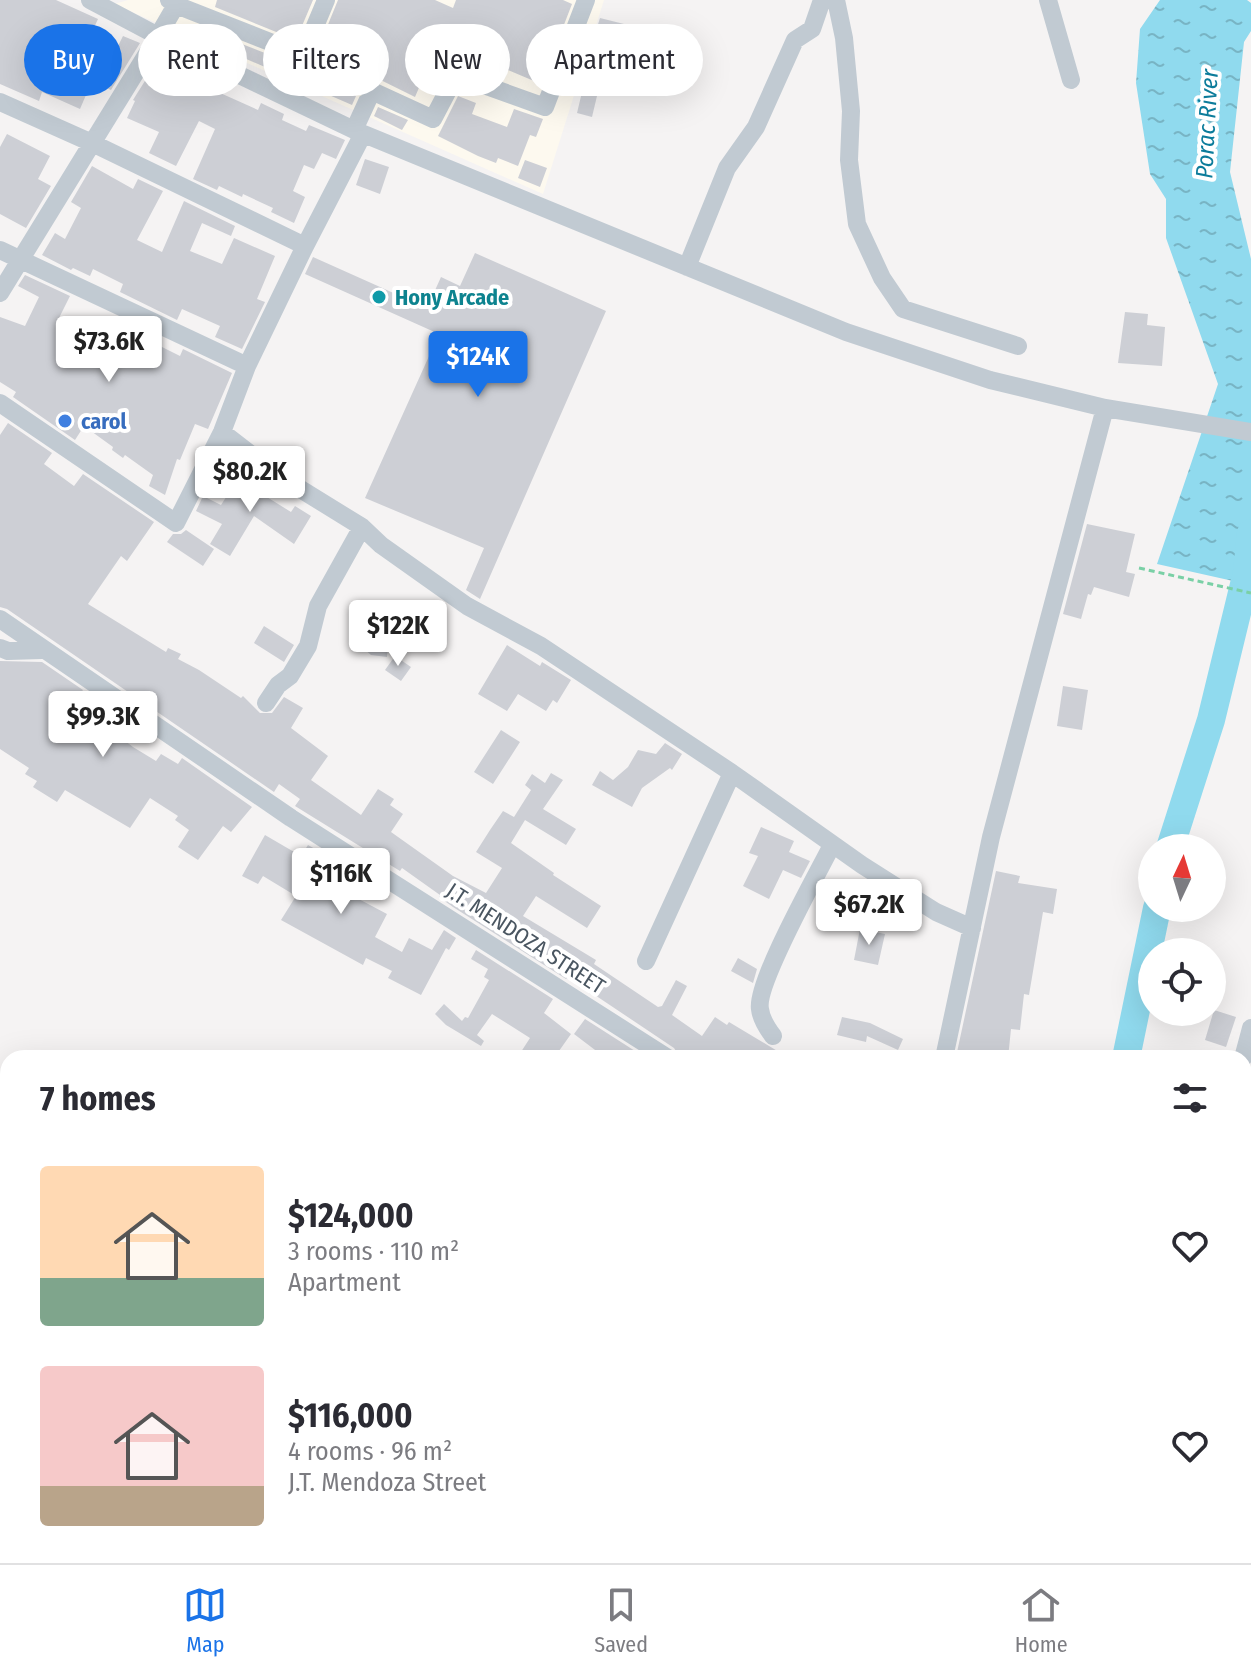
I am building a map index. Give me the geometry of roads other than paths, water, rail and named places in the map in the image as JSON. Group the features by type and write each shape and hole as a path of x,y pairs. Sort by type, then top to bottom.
{"street":[{"path":"90,0 138,25"},
{"path":"316,24 326,0"},
{"path":"383,96 433,119 456,75 545,107 586,0"},
{"path":"687,267 727,168 756,127 795,40 812,29 822,0"},
{"path":"836,0 844,38 851,111 849,160 857,224 882,278 903,309 1018,346"},
{"path":"1048,0 1071,80"},
{"path":"163,24 172,2 263,39"},
{"path":"0,293 138,68"},
{"path":"247,79 359,132 846,332 990,380 1105,408 1251,432"},
{"path":"0,403 176,523 222,432 247,366 359,132 370,96"},
{"path":"0,102 305,246"},
{"path":"0,250 247,366"},
{"path":"946,1050 991,837 1105,408"},
{"path":"222,432 276,474 362,527 381,545 467,606 541,646 732,773 832,845 936,912 972,928"},
{"path":"266,703 278,685 290,676 308,646 318,606 362,527"},
{"name":"J.T. MENDOZA STREET","path":"0,619 291,818 655,1050"},
{"path":"0,648 8,651 42,650"},
{"path":"646,961 732,773"},
{"path":"773,1036 765,1025 759,1006 763,987 832,845"},
{"path":"1245,1050 1251,1028"}],"water":[{"path":"1160,0 1247,0 1251,3 1251,31 1244,42 1230,172 1251,259 1251,585 1157,564 1218,384 1166,238 1166,199 1150,174 1136,83 1140,29"}],"waterway":[{"name":"Porac River","path":"1174,834 1211,720 1247,572 1251,533"},
{"name":"Porac River","path":"1128,1050 1154,922"}],"place":[{"name":"Hony Arcade","path":"379,297"},
{"name":"carol","path":"65,421"}]}
